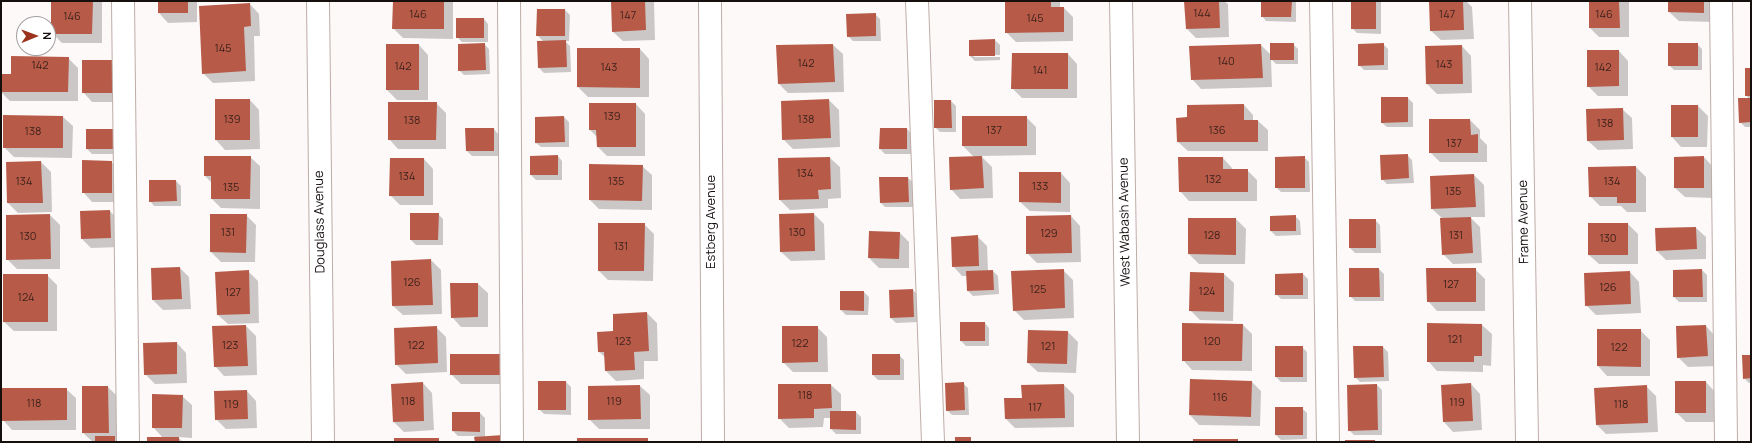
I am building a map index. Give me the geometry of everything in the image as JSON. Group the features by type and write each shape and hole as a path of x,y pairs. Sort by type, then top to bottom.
{"street":[{"path":"123,1 128,442"},
{"name":"Douglass Avenue","path":"318,1 323,442"},
{"path":"509,1 512,442"},
{"name":"Estberg Avenue","path":"710,1 713,442"},
{"path":"917,1 933,442"},
{"name":"West Wabash Avenue","path":"1121,1 1128,442"},
{"path":"1321,1 1328,442"},
{"name":"Frame Avenue","path":"1520,1 1527,442"},
{"path":"1721,1 1726,442"}],"building":[{"path":"51,1 93,1 92,34 56,34 56,16 51,16"},
{"path":"158,1 188,1 188,13 158,13"},
{"path":"393,1 444,1 444,29 392,29"},
{"path":"611,1 645,1 646,30 612,32"},
{"path":"1005,1 1051,1 1051,7 1064,7 1064,32 1005,33"},
{"path":"1184,1 1219,1 1220,28 1186,29"},
{"path":"1261,1 1292,1 1291,17 1261,17"},
{"path":"1351,1 1376,1 1376,29 1351,29"},
{"path":"1429,1 1463,1 1464,30 1430,31"},
{"path":"1589,1 1619,1 1620,28 1589,28"},
{"path":"1668,1 1704,1 1704,13 1668,12"},
{"path":"250,3 251,26 244,27 246,71 202,74 199,6"},
{"path":"537,9 565,9 565,36 536,36"},
{"path":"876,13 876,36 847,37 846,14"},
{"path":"456,18 484,18 484,38 456,38"},
{"path":"995,39 995,56 969,56 969,40"},
{"path":"566,40 567,67 538,68 537,41"},
{"path":"485,43 486,70 458,71 458,44"},
{"path":"1270,43 1294,43 1294,60 1270,60"},
{"path":"1384,43 1384,65 1358,66 1358,44"},
{"path":"1668,43 1698,43 1698,66 1668,66"},
{"path":"386,44 419,44 419,90 386,90"},
{"path":"833,44 835,82 778,84 776,45"},
{"path":"1261,44 1263,78 1191,80 1189,46"},
{"path":"1462,45 1463,84 1426,84 1425,46"},
{"path":"577,48 640,48 640,88 577,87"},
{"path":"1587,50 1619,50 1619,86 1587,87"},
{"path":"1012,53 1068,53 1068,89 1011,89"},
{"path":"11,56 69,57 68,92 1,92 1,74 11,74"},
{"path":"82,60 112,60 113,93 82,93"},
{"path":"1745,68 1751,68 1751,96 1745,96"},
{"path":"1381,97 1408,97 1408,122 1381,123"},
{"path":"1738,98 1751,98 1751,122 1739,123"},
{"path":"215,99 250,99 250,140 215,140"},
{"path":"829,99 831,138 782,140 781,101"},
{"path":"934,100 951,100 952,128 934,128"},
{"path":"388,102 437,102 436,140 388,140"},
{"path":"589,103 636,103 636,147 597,147 596,130 589,130"},
{"path":"1244,104 1244,120 1258,120 1258,142 1177,142 1176,118 1187,117 1187,105"},
{"path":"1671,105 1698,105 1698,137 1671,137"},
{"path":"1623,108 1624,140 1587,141 1586,109"},
{"path":"3,115 63,116 63,148 3,148"},
{"path":"564,116 565,142 535,143 535,117"},
{"path":"962,116 1027,116 1027,146 962,146"},
{"path":"1429,119 1470,119 1471,135 1478,134 1478,153 1429,153"},
{"path":"465,128 494,128 494,151 466,151"},
{"path":"880,128 907,128 907,149 879,149"},
{"path":"86,129 113,129 113,149 86,149"},
{"path":"1408,154 1409,178 1381,180 1380,155"},
{"path":"558,155 558,175 530,175 530,156"},
{"path":"204,156 251,156 250,199 211,199 211,176 204,176"},
{"path":"982,156 984,188 950,190 949,157"},
{"path":"1305,156 1305,188 1275,188 1275,157"},
{"path":"1704,156 1704,188 1674,188 1674,157"},
{"path":"830,157 831,189 818,190 819,199 779,200 778,158"},
{"path":"1178,157 1223,157 1223,169 1248,169 1248,192 1179,192"},
{"path":"390,158 424,158 424,196 389,196"},
{"path":"82,160 112,161 112,193 82,193"},
{"path":"41,161 43,203 7,203 6,162"},
{"path":"589,164 643,165 642,201 589,200"},
{"path":"1636,166 1636,203 1617,203 1617,197 1589,197 1588,167"},
{"path":"1019,172 1061,172 1061,203 1019,202"},
{"path":"1474,174 1476,207 1431,209 1430,176"},
{"path":"879,177 908,177 909,202 880,203"},
{"path":"149,180 176,180 177,201 149,202"},
{"path":"110,210 111,238 81,239 80,211"},
{"path":"410,213 439,213 438,240 410,240"},
{"path":"814,213 815,251 780,252 779,214"},
{"path":"50,214 51,259 6,260 6,215"},
{"path":"210,214 247,214 246,253 210,252"},
{"path":"1071,215 1072,253 1026,254 1026,216"},
{"path":"1296,215 1296,231 1270,231 1270,216"},
{"path":"1471,217 1473,253 1442,255 1440,218"},
{"path":"1188,218 1236,218 1236,255 1188,254"},
{"path":"1349,219 1376,219 1376,248 1349,248"},
{"path":"598,223 645,223 644,271 598,271"},
{"path":"1588,223 1628,223 1628,255 1588,255"},
{"path":"1696,227 1697,249 1656,251 1655,228"},
{"path":"869,231 900,232 899,259 868,258"},
{"path":"978,235 979,266 952,267 951,237"},
{"path":"431,259 433,305 392,306 391,261"},
{"path":"180,267 182,299 152,300 151,268"},
{"path":"1349,268 1379,268 1380,297 1349,297"},
{"path":"1426,268 1476,268 1476,302 1427,302"},
{"path":"1064,269 1065,308 1013,311 1011,271"},
{"path":"1702,269 1703,297 1673,297 1673,270"},
{"path":"249,270 250,314 217,315 215,272"},
{"path":"993,270 994,290 967,291 966,271"},
{"path":"1630,271 1631,304 1585,306 1584,273"},
{"path":"1190,272 1224,273 1224,312 1189,311"},
{"path":"1303,273 1303,295 1275,295 1275,274"},
{"path":"3,274 48,274 48,322 3,322"},
{"path":"450,283 478,283 478,317 451,318"},
{"path":"913,289 914,317 890,318 889,290"},
{"path":"840,291 864,291 864,311 840,310"},
{"path":"647,312 649,351 634,352 635,370 605,371 604,352 598,352 597,332 613,331 613,314"},
{"path":"960,322 985,322 985,341 960,341"},
{"path":"1182,323 1243,324 1242,361 1182,361"},
{"path":"1427,323 1482,324 1482,356 1474,356 1474,362 1427,362"},
{"path":"246,325 248,366 214,367 212,326"},
{"path":"1706,325 1708,356 1677,358 1676,326"},
{"path":"437,326 438,363 395,365 394,328"},
{"path":"782,326 818,326 818,362 782,363"},
{"path":"1597,329 1641,329 1641,367 1597,366"},
{"path":"1028,330 1068,331 1067,364 1027,363"},
{"path":"177,342 177,374 144,375 143,343"},
{"path":"1275,346 1303,346 1303,377 1275,377"},
{"path":"1353,346 1383,346 1384,377 1354,378"},
{"path":"450,354 500,354 500,375 450,375"},
{"path":"872,354 900,354 900,375 872,375"},
{"path":"1742,355 1751,355 1751,378 1743,379"},
{"path":"1190,379 1252,381 1251,417 1189,415"},
{"path":"538,381 566,381 566,410 538,410"},
{"path":"1675,381 1706,381 1706,413 1675,413"},
{"path":"423,382 424,421 393,422 391,384"},
{"path":"964,382 965,410 946,411 945,383"},
{"path":"1471,383 1473,421 1443,422 1441,385"},
{"path":"778,384 831,384 832,408 814,409 814,418 778,419"},
{"path":"1064,384 1065,418 1005,419 1004,398 1022,398 1021,385"},
{"path":"1377,384 1378,430 1348,431 1347,385"},
{"path":"640,385 641,419 588,420 588,386"},
{"path":"1647,385 1648,423 1596,425 1594,388"},
{"path":"82,386 108,386 109,433 82,433"},
{"path":"1,388 67,388 67,420 2,421"},
{"path":"247,390 248,419 215,420 214,391"},
{"path":"152,394 183,395 182,428 152,428"},
{"path":"1275,407 1303,407 1303,435 1275,435"},
{"path":"830,411 856,411 856,430 830,429"},
{"path":"452,412 480,412 480,432 452,431"},
{"path":"503,435 504,442 475,442 474,437"},
{"path":"95,436 115,436 115,442 95,442"},
{"path":"147,437 179,437 179,442 147,442"},
{"path":"955,437 971,437 971,442 955,442"},
{"path":"394,438 439,438 439,442 394,442"},
{"path":"577,438 648,438 648,442 577,442"},
{"path":"1193,439 1238,439 1238,442 1193,442"},
{"path":"1345,440 1375,440 1375,442 1345,442"}]}
